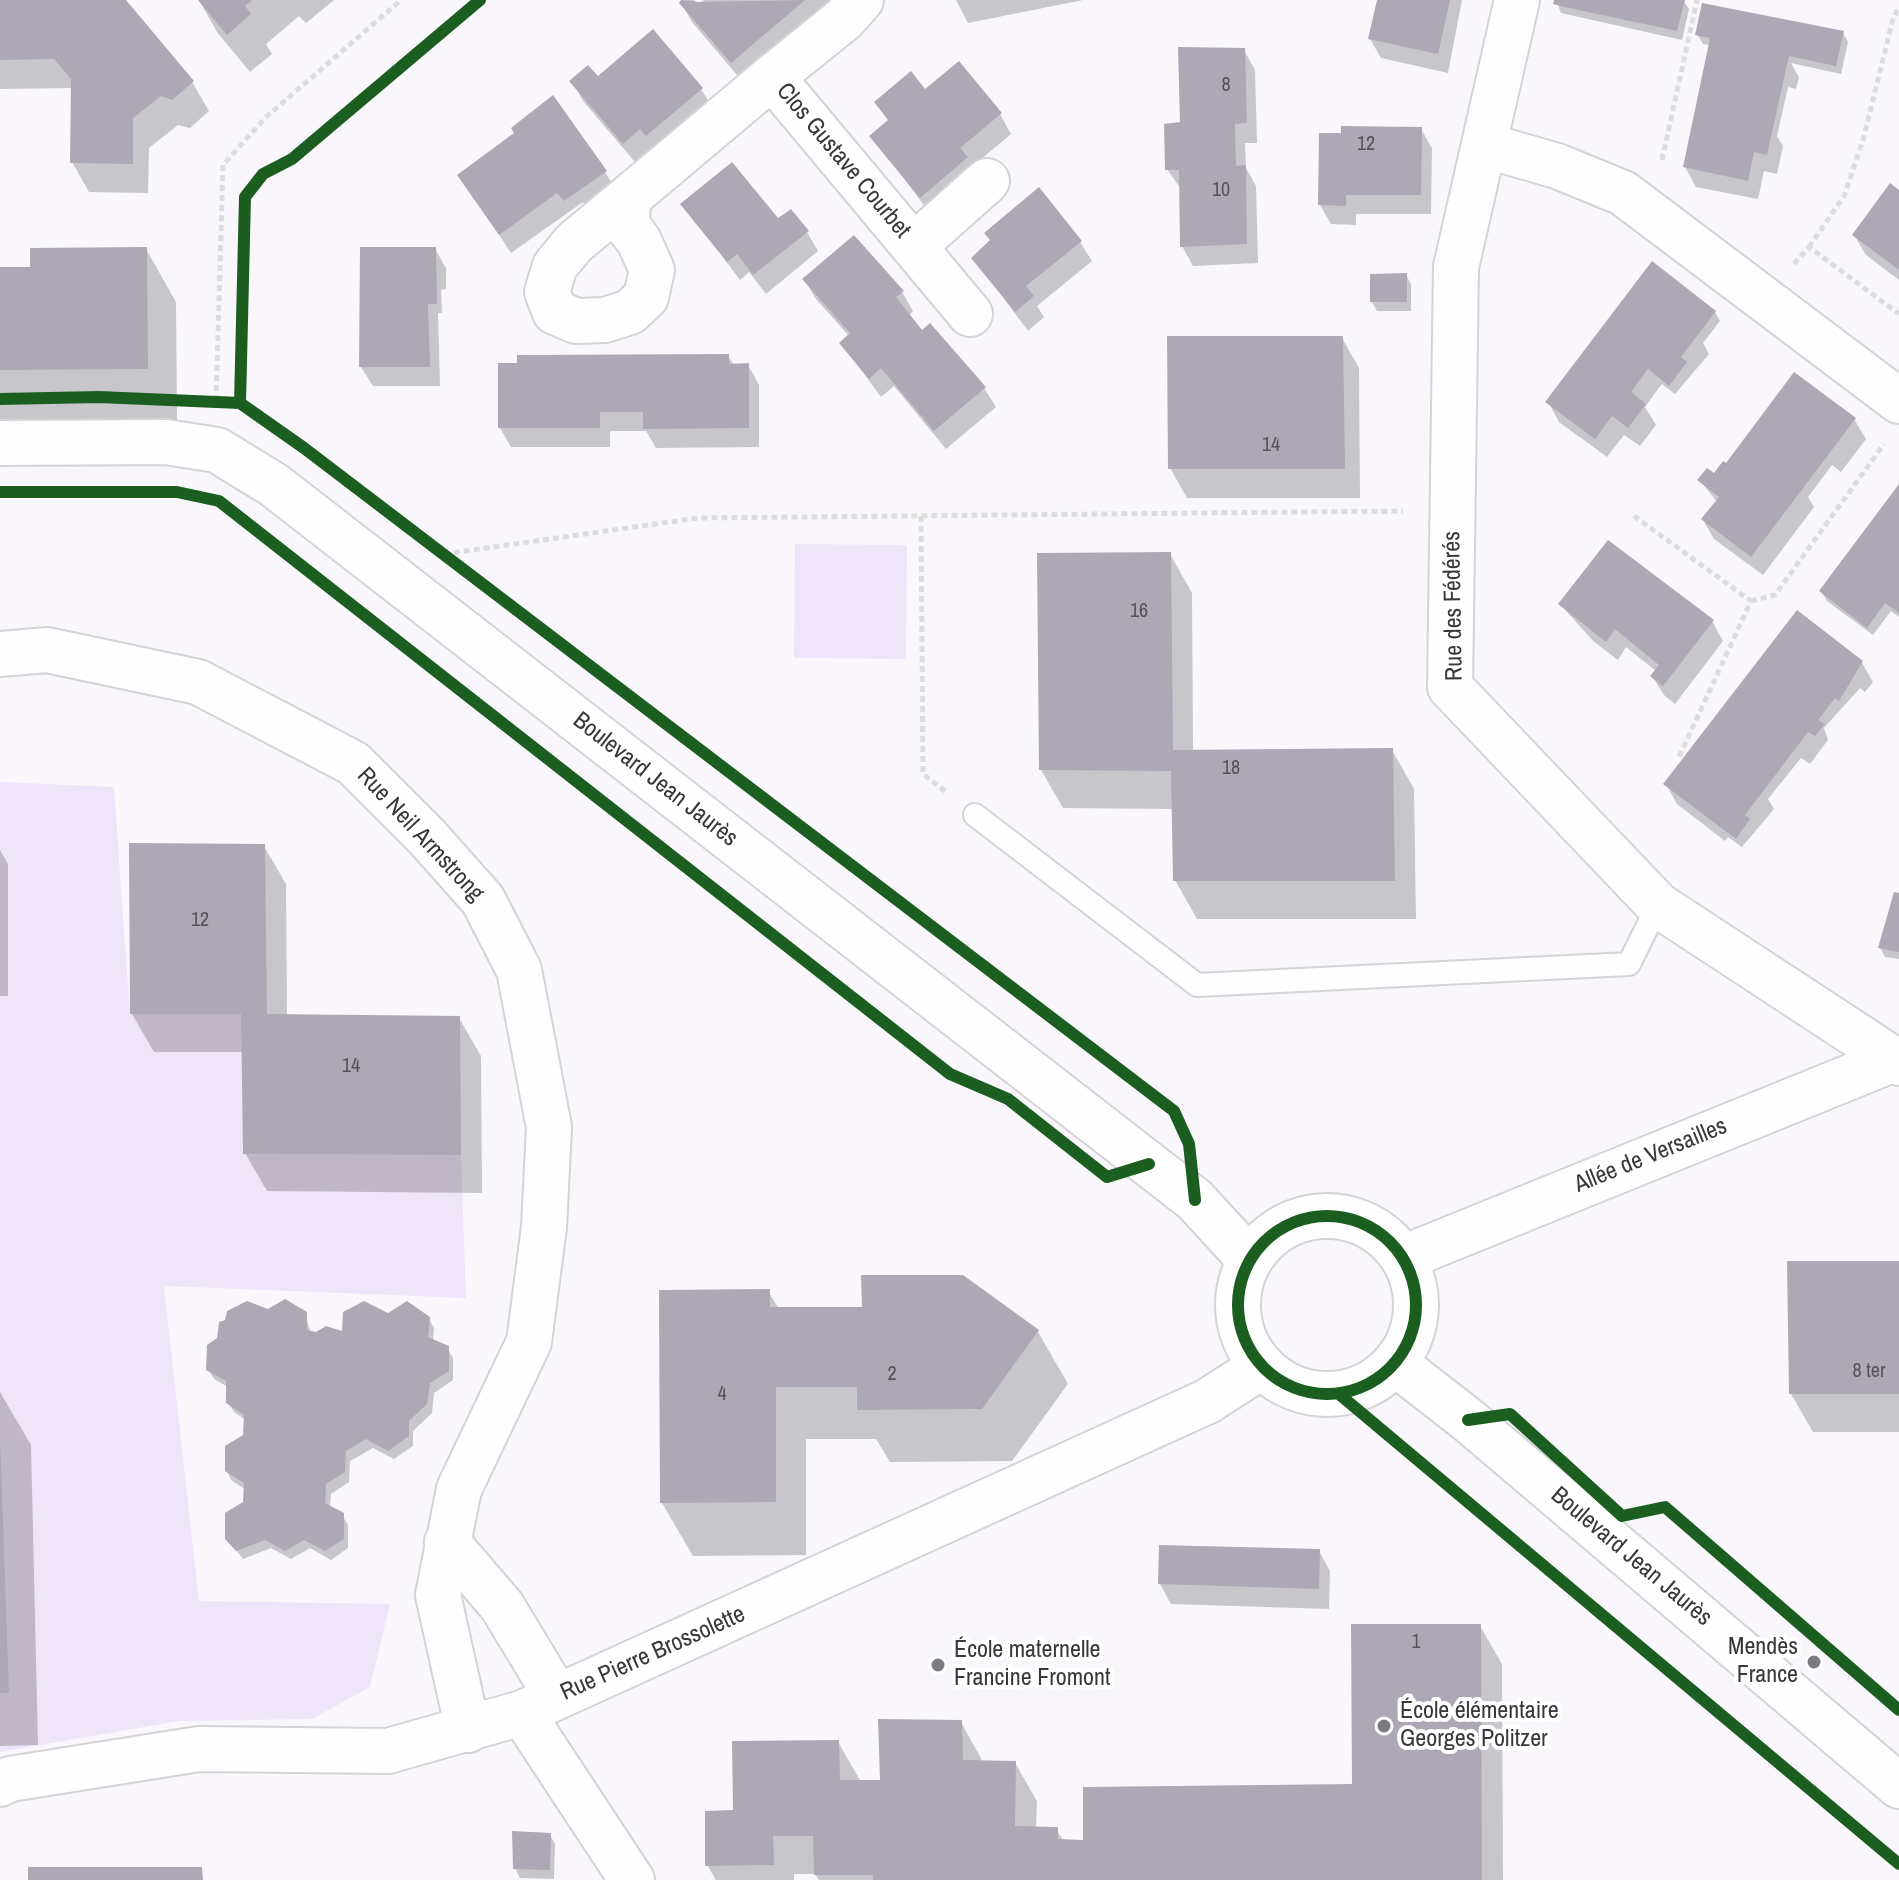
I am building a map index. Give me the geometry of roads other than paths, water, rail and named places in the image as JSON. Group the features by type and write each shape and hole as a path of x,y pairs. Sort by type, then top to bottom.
{"street":[{"name":"Clos Gustave Courbet","path":"628,198 844,19 861,0"},
{"name":"Rue des Fédérés","path":"1517,0 1456,267 1450,687 1658,905 1895,1062"},
{"name":"Clos Gustave Courbet","path":"772,77 970,314"},
{"path":"1484,145 1557,166 1623,193 1764,299 1895,418"},
{"name":"Clos Gustave Courbet","path":"914,246 987,181"},
{"name":"Boulevard Jean Jaurès","path":"0,443 166,442 217,450 274,485 1202,1206 1250,1260"},
{"name":"Rue Neil Armstrong","path":"0,654 47,650 198,682 353,763 427,837 483,900 519,970 549,1127 544,1227 529,1342 459,1489 438,1595 468,1730"},
{"name":"Allée de Versailles","path":"1403,1258 1895,1062"},
{"path":"1326,1216 1356,1220 1383,1235 1403,1258 1415,1285 1417,1316 1408,1345 1396,1364 1367,1386 1339,1394 1311,1394 1284,1383 1262,1366 1246,1342 1238,1315 1240,1286 1250,1260 1270,1236 1296,1221 1326,1216"},
{"name":"Boulevard Jean Jaurès","path":"1396,1364 1517,1461 1899,1786"},
{"name":"Rue Pierre Brossolette","path":"0,1784 10,1779 199,1749 388,1751 468,1730 540,1705 1208,1401 1262,1366"},
{"path":"447,1542 502,1606 540,1705 622,1866"}],"lane":[{"path":"975,815 1197,985 1629,964 1658,905"}],"place":[{"name":"Mendès France","path":"1814,1662"},
{"name":"École maternelle Francine Fromont","path":"938,1665"},
{"name":"École élémentaire Georges Politzer","path":"1384,1726"}]}
